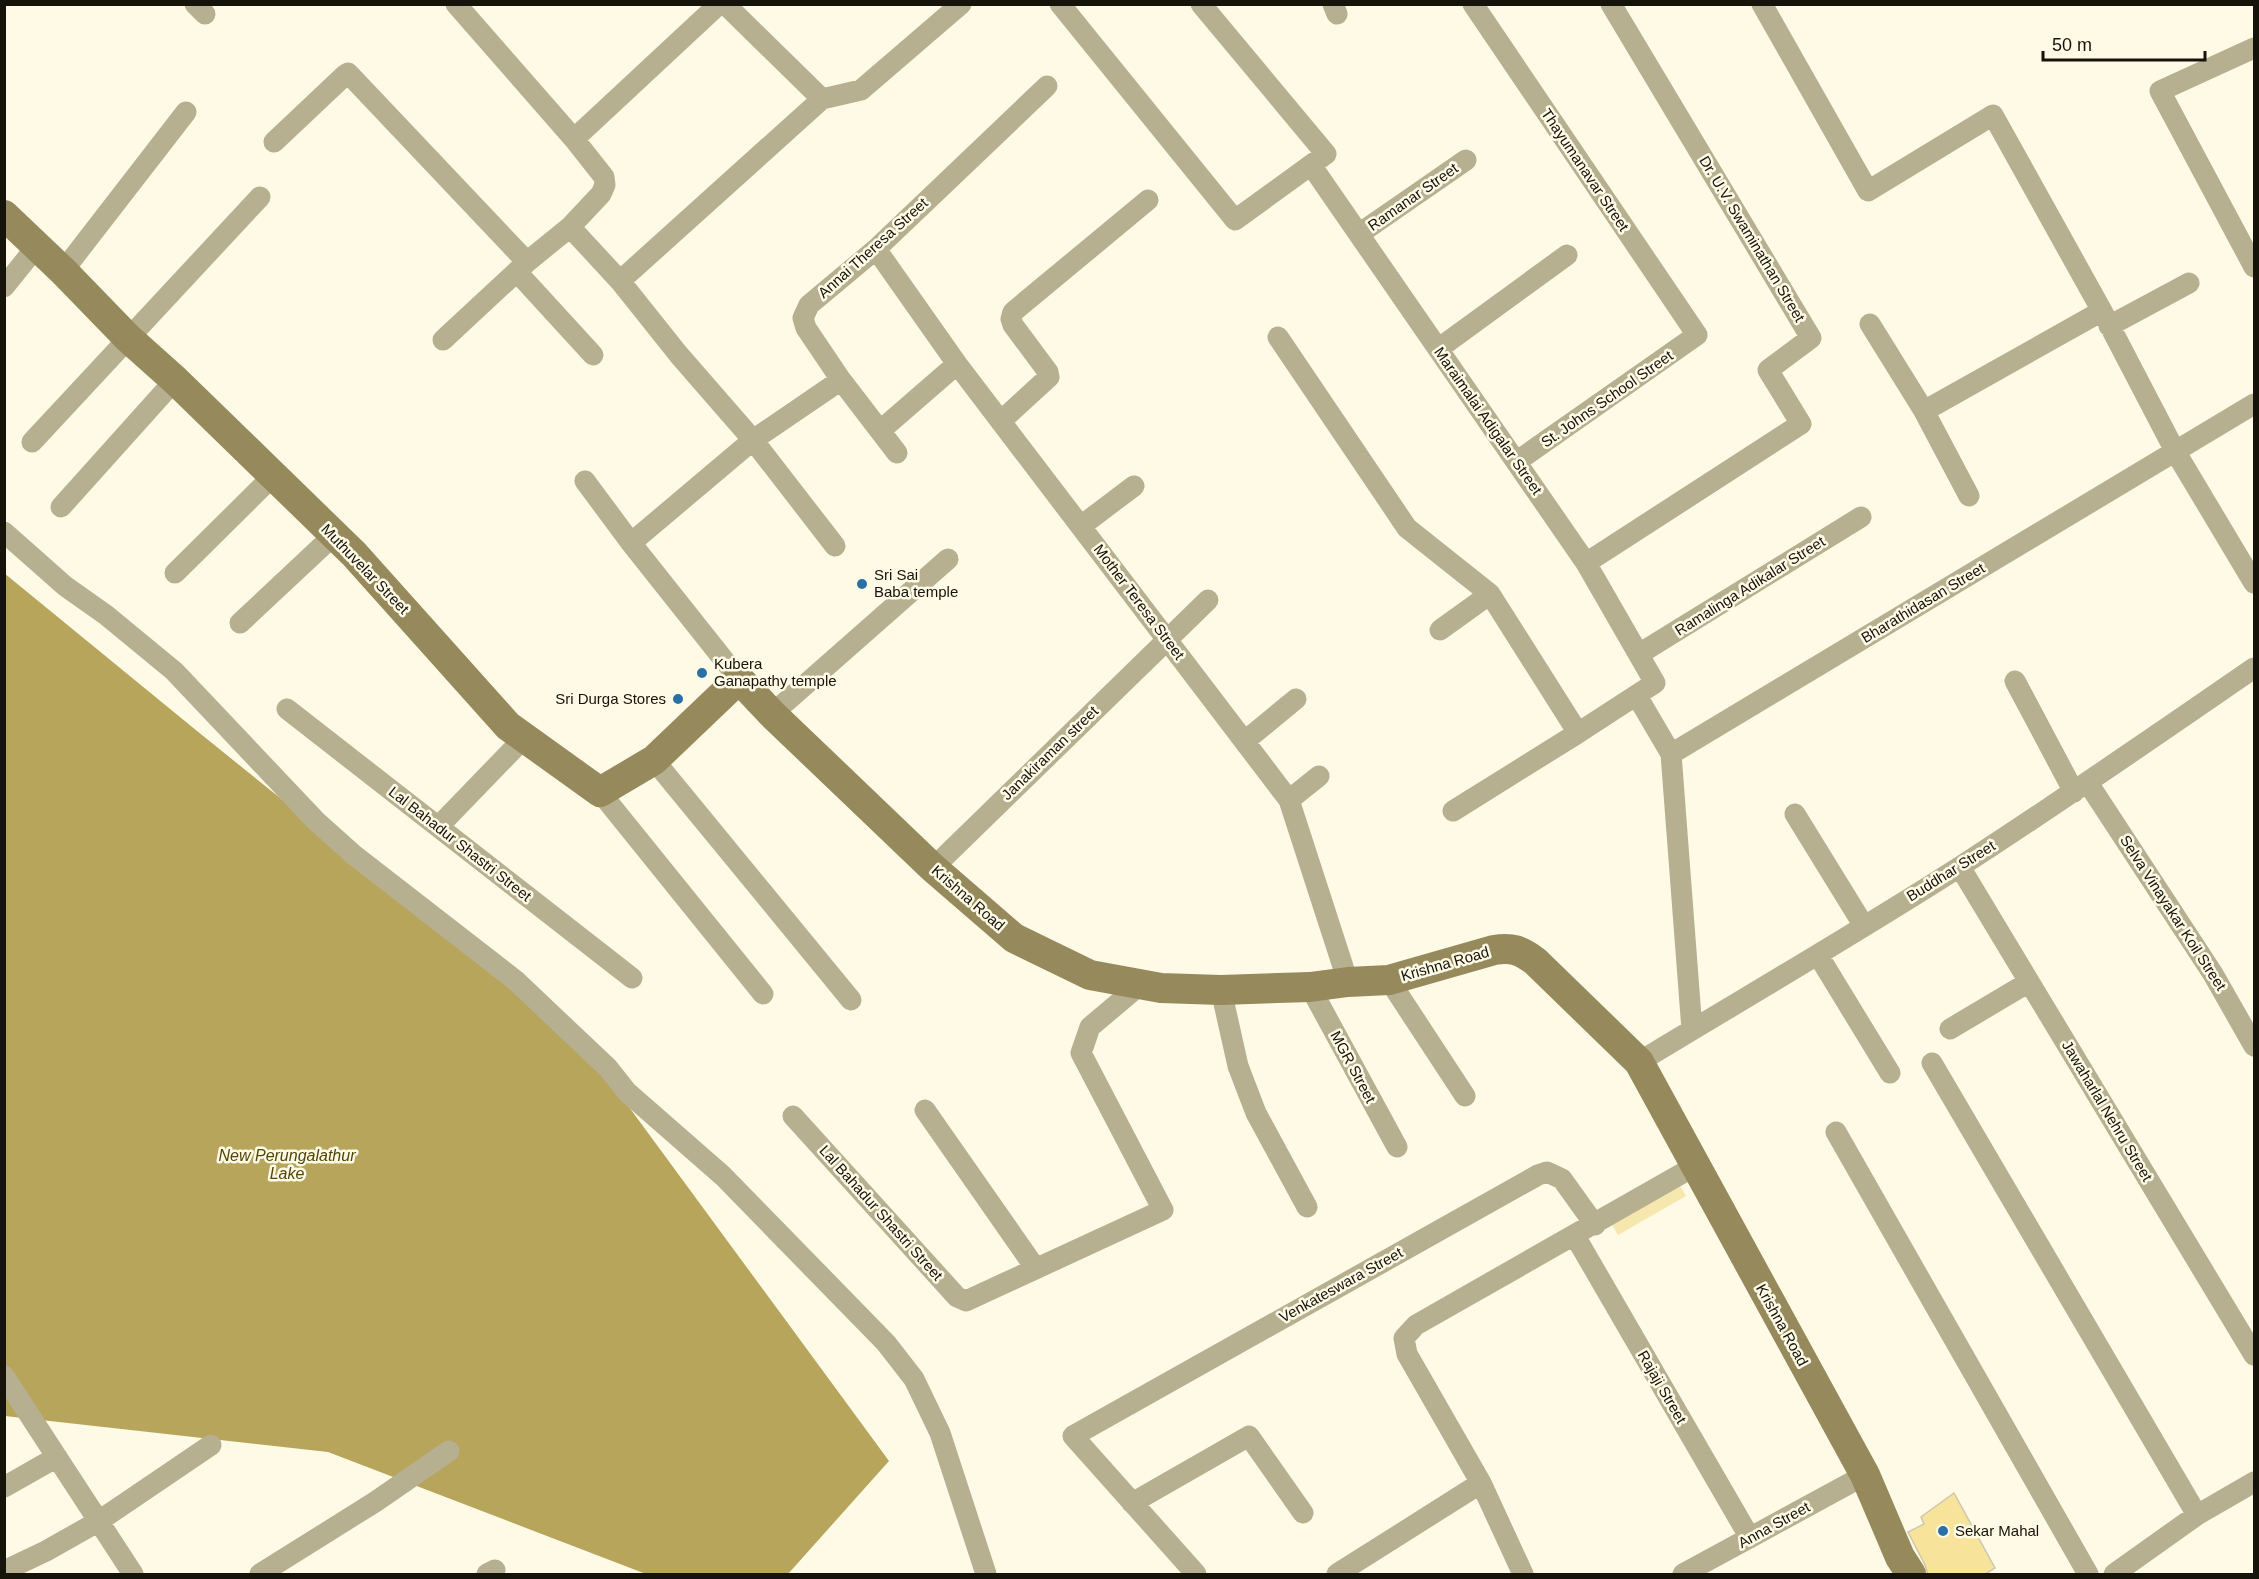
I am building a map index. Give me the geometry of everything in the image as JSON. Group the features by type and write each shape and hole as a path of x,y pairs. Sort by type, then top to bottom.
{"street":[{"path":"443,340 522,267 570,227 601,194 605,185 604,177 574,139 456,4"},
{"path":"574,139 719,4"},
{"path":"725,4 822,99"},
{"path":"1060,4 1235,220 1326,154 1201,4"},
{"name":"Thayumanavar Street","path":"1473,4 1697,335"},
{"name":"Dr. U.V. Swaminathan Street","path":"1586,563 1801,424 1768,370 1811,338 1611,4"},
{"path":"1762,4 1868,191 1993,115 2175,451 2254,583"},
{"path":"621,281 822,99 861,90 956,6"},
{"path":"2254,48 2160,91 2254,267"},
{"path":"274,142 345,75 351,75 522,267 593,355"},
{"name":"Annai Theresa Street","path":"897,453 841,380 806,328 803,318 809,305 876,249 1047,86"},
{"path":"63,271 186,112"},
{"name":"Ramanar Street","path":"1359,234 1466,160"},
{"name":"Maraimalai Adigalar Street","path":"1311,165 1586,563 1655,683 1637,696"},
{"path":"33,442 260,197"},
{"path":"1001,421 1049,377 1048,372 1013,326 1011,319 1013,312 1148,200"},
{"name":"Muthuvelar Street","path":"4,215 128,338 176,380 354,554 508,726 600,792"},
{"path":"570,227 621,281 679,355 753,440 834,546"},
{"path":"4,286 36,246"},
{"name":"Mother Teresa Street","path":"876,249 957,364 1289,800 1348,981"},
{"path":"1438,349 1567,255"},
{"path":"1924,411 2105,318 2189,283"},
{"path":"1870,324 1924,411 1969,496"},
{"name":"St. Johns School Street","path":"1516,462 1697,335"},
{"path":"1278,337 1407,528 1490,594 1578,733"},
{"path":"881,430 957,364"},
{"path":"61,507 176,380"},
{"path":"631,543 753,440 841,380"},
{"name":"Bharathidasan Street","path":"1671,754 2254,404"},
{"path":"175,573 273,476"},
{"path":"585,481 739,679 654,760 600,792 763,994"},
{"path":"1081,526 1134,486"},
{"name":"Ramalinga Adikalar Street","path":"1639,654 1861,517"},
{"path":"4,532 65,586 106,615 174,671 316,821 354,855 515,980 608,1068 627,1092 723,1176 886,1343 914,1379 940,1433 986,1575"},
{"path":"240,623 334,535"},
{"path":"772,714 948,559"},
{"path":"1440,630 1490,594"},
{"name":"Janakiraman street","path":"933,868 1208,600"},
{"name":"Buddhar Street","path":"1639,1062 1960,867 2254,668"},
{"name":"Krishna Road","path":"739,679 772,714 933,868 1014,938 1090,975 1161,988 1221,990 1310,987 1348,981 1389,980 1494,950 1509,948 1521,951 1535,961 1639,1062 1865,1475 1900,1557 1911,1575"},
{"name":"Selva Vinayakar Koil Street","path":"2015,681 2081,787 2214,974 2254,1046"},
{"path":"1453,811 1637,696 1671,754 1692,1030"},
{"path":"1245,741 1296,699"},
{"name":"Lal Bahadur Shastri Street","path":"287,709 632,978"},
{"path":"438,827 524,738"},
{"path":"654,760 850,1000"},
{"path":"1289,800 1319,776"},
{"path":"1795,814 1864,926"},
{"name":"Jawaharlal Nehru Street","path":"1960,867 2254,1355"},
{"path":"1818,955 1890,1073"},
{"path":"1389,980 1465,1096"},
{"path":"1950,1029 2029,982"},
{"path":"925,1110 1036,1269 1163,1210 1081,1053 1090,1027 1141,984"},
{"name":"MGR Street","path":"1310,987 1397,1148"},
{"path":"1221,990 1238,1066 1256,1113 1307,1207"},
{"path":"1932,1063 2197,1515"},
{"name":"Lal Bahadur Shastri Street","path":"793,1116 957,1297 966,1301 1036,1269"},
{"path":"1836,1132 2088,1575"},
{"path":"1522,1575 1481,1483 1407,1353 1404,1338 1416,1325 1695,1166"},
{"name":"Venkateswara Street","path":"1132,1503 1073,1436 1538,1174 1547,1172 1562,1179 1595,1225"},
{"name":"Rajaji Street","path":"1575,1236 1750,1538"},
{"path":"4,1376 134,1575"},
{"path":"1196,1575 1132,1503 1248,1436 1303,1513"},
{"path":"4,1571 46,1551 99,1521 211,1445"},
{"path":"260,1575 375,1502 449,1451"},
{"path":"4,1487 57,1457"},
{"name":"Anna Street","path":"1683,1575 1865,1475"},
{"path":"2114,1575 2197,1515 2254,1482"},
{"path":"1337,1575 1481,1483"}],"shaded area":[{"path":"1676,1179 1686,1196 1618,1235 1608,1218"}],"water":[{"name":"New Perungalathur Lake","path":"4,573 579,1039 889,1461 788,1574 646,1574 328,1452 5,1416"}],"building":[{"name":"Sekar Mahal","path":"1954,1493 1995,1568 1984,1575 1928,1575 1908,1532 1924,1524 1921,1517"}],"place":[{"name":"Sri Sai Baba temple","path":"862,584"},
{"name":"Kubera Ganapathy temple","path":"702,673"},
{"name":"Sri Durga Stores","path":"678,699"},
{"name":"Sekar Mahal","path":"1943,1531"}]}
